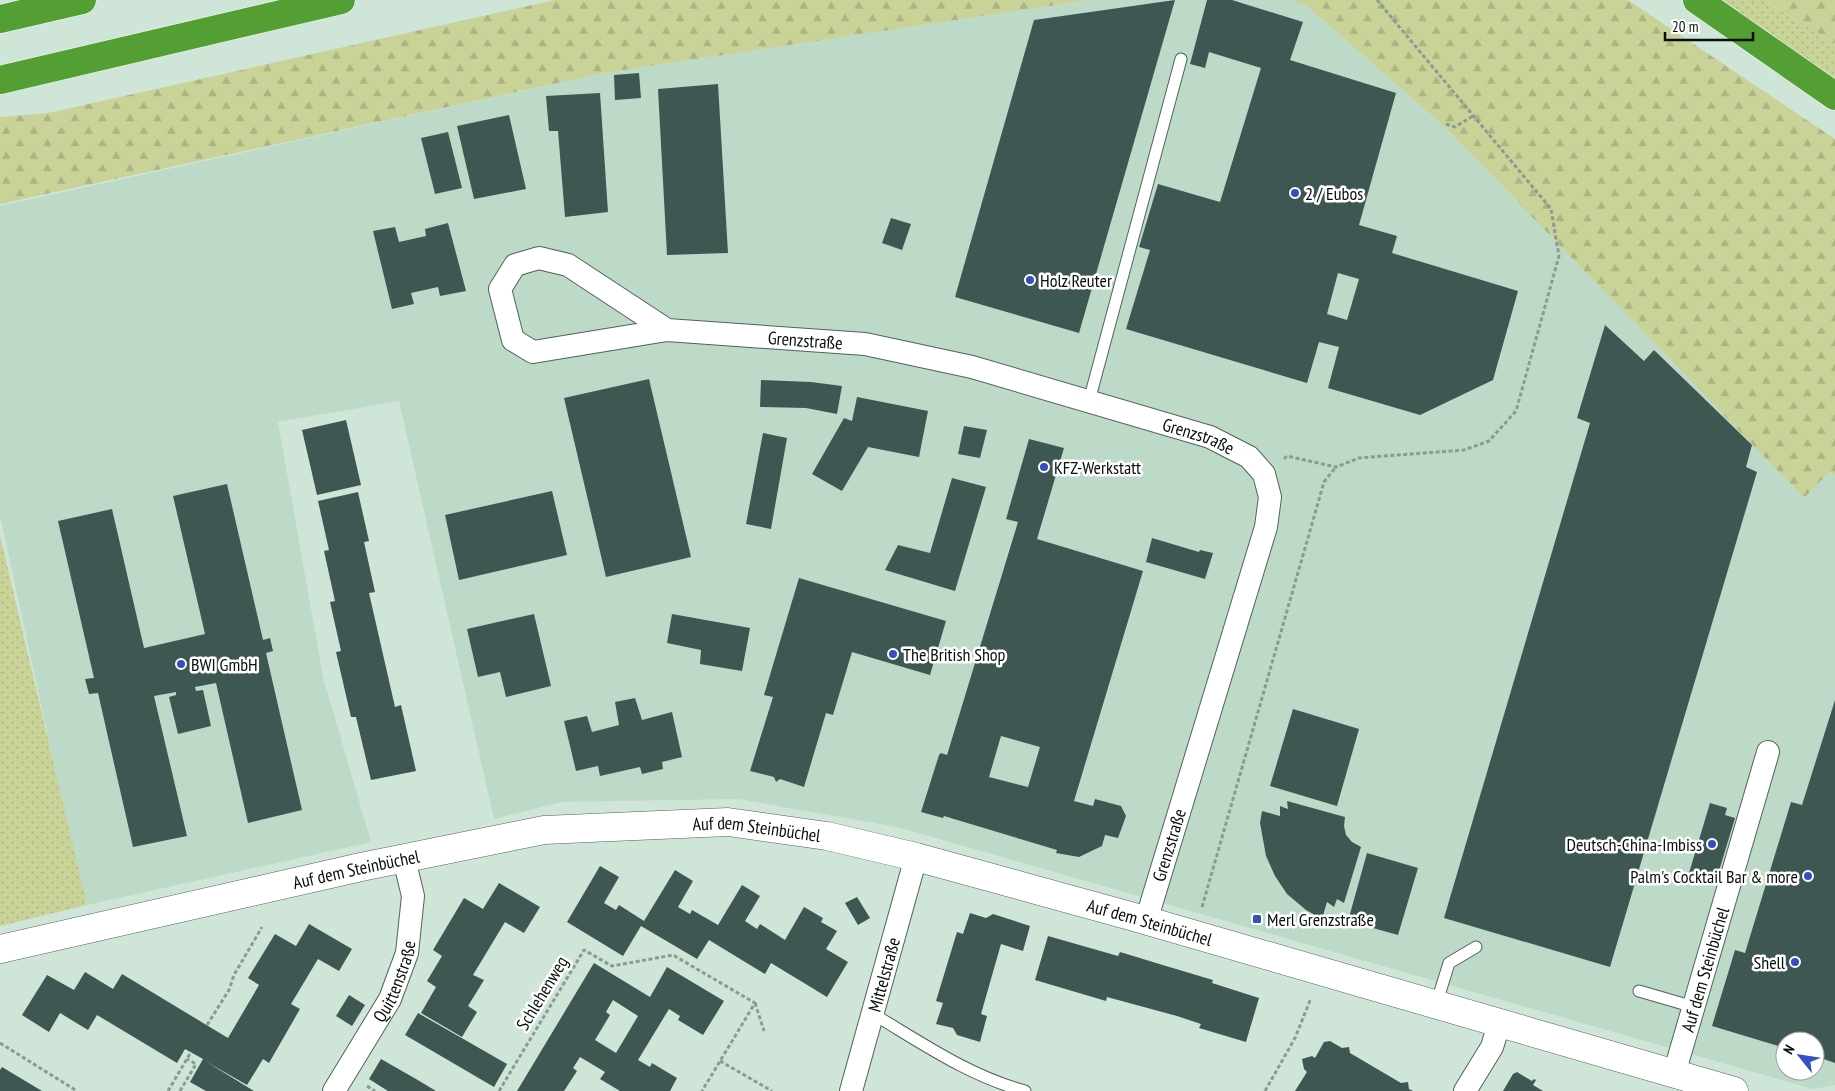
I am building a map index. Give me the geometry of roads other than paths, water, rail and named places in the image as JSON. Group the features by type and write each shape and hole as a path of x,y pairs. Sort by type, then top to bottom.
{"highway":[{"path":"0,19 82,0"},
{"path":"0,80 341,0"},
{"path":"1697,0 1835,96"}],"street":[{"name":"Grenzstraße","path":"667,330 568,266 539,258 515,265 500,290 513,340 533,352 667,330 865,344 972,367 1210,437 1249,457 1264,474 1270,497 1266,527 1146,921"},
{"name":"Auf dem Steinbüchel","path":"1674,1074 1768,752"},
{"name":"Auf dem Steinbüchel","path":"0,949 404,859 544,830 728,822 827,836 916,857 1194,934 1734,1091"},
{"name":"Mittelstraße","path":"851,1091 916,857"},
{"name":"Quittenstraße","path":"334,1091 390,999 407,953 412,896 404,859"},
{"path":"1466,1091 1492,1047 1499,1024"}],"lane":[{"path":"1089,401 1181,59"},
{"path":"1436,1005 1450,963 1476,947"},
{"path":"1639,991 1694,1007"},
{"path":"872,1014 971,1072 1025,1091"}],"place":[{"name":"2 / Eubos","path":"1295,193"},
{"name":"Holz Reuter","path":"1030,280"},
{"name":"KFZ-Werkstatt","path":"1044,467"},
{"name":"The British Shop","path":"893,654"},
{"name":"BWI GmbH","path":"181,664"},
{"name":"Deutsch-China-Imbiss","path":"1712,844"},
{"name":"Palm's Cocktail Bar & more","path":"1808,876"},
{"name":"Merl Grenzstraße","path":"1257,919"},
{"name":"Shell","path":"1795,962"}]}
